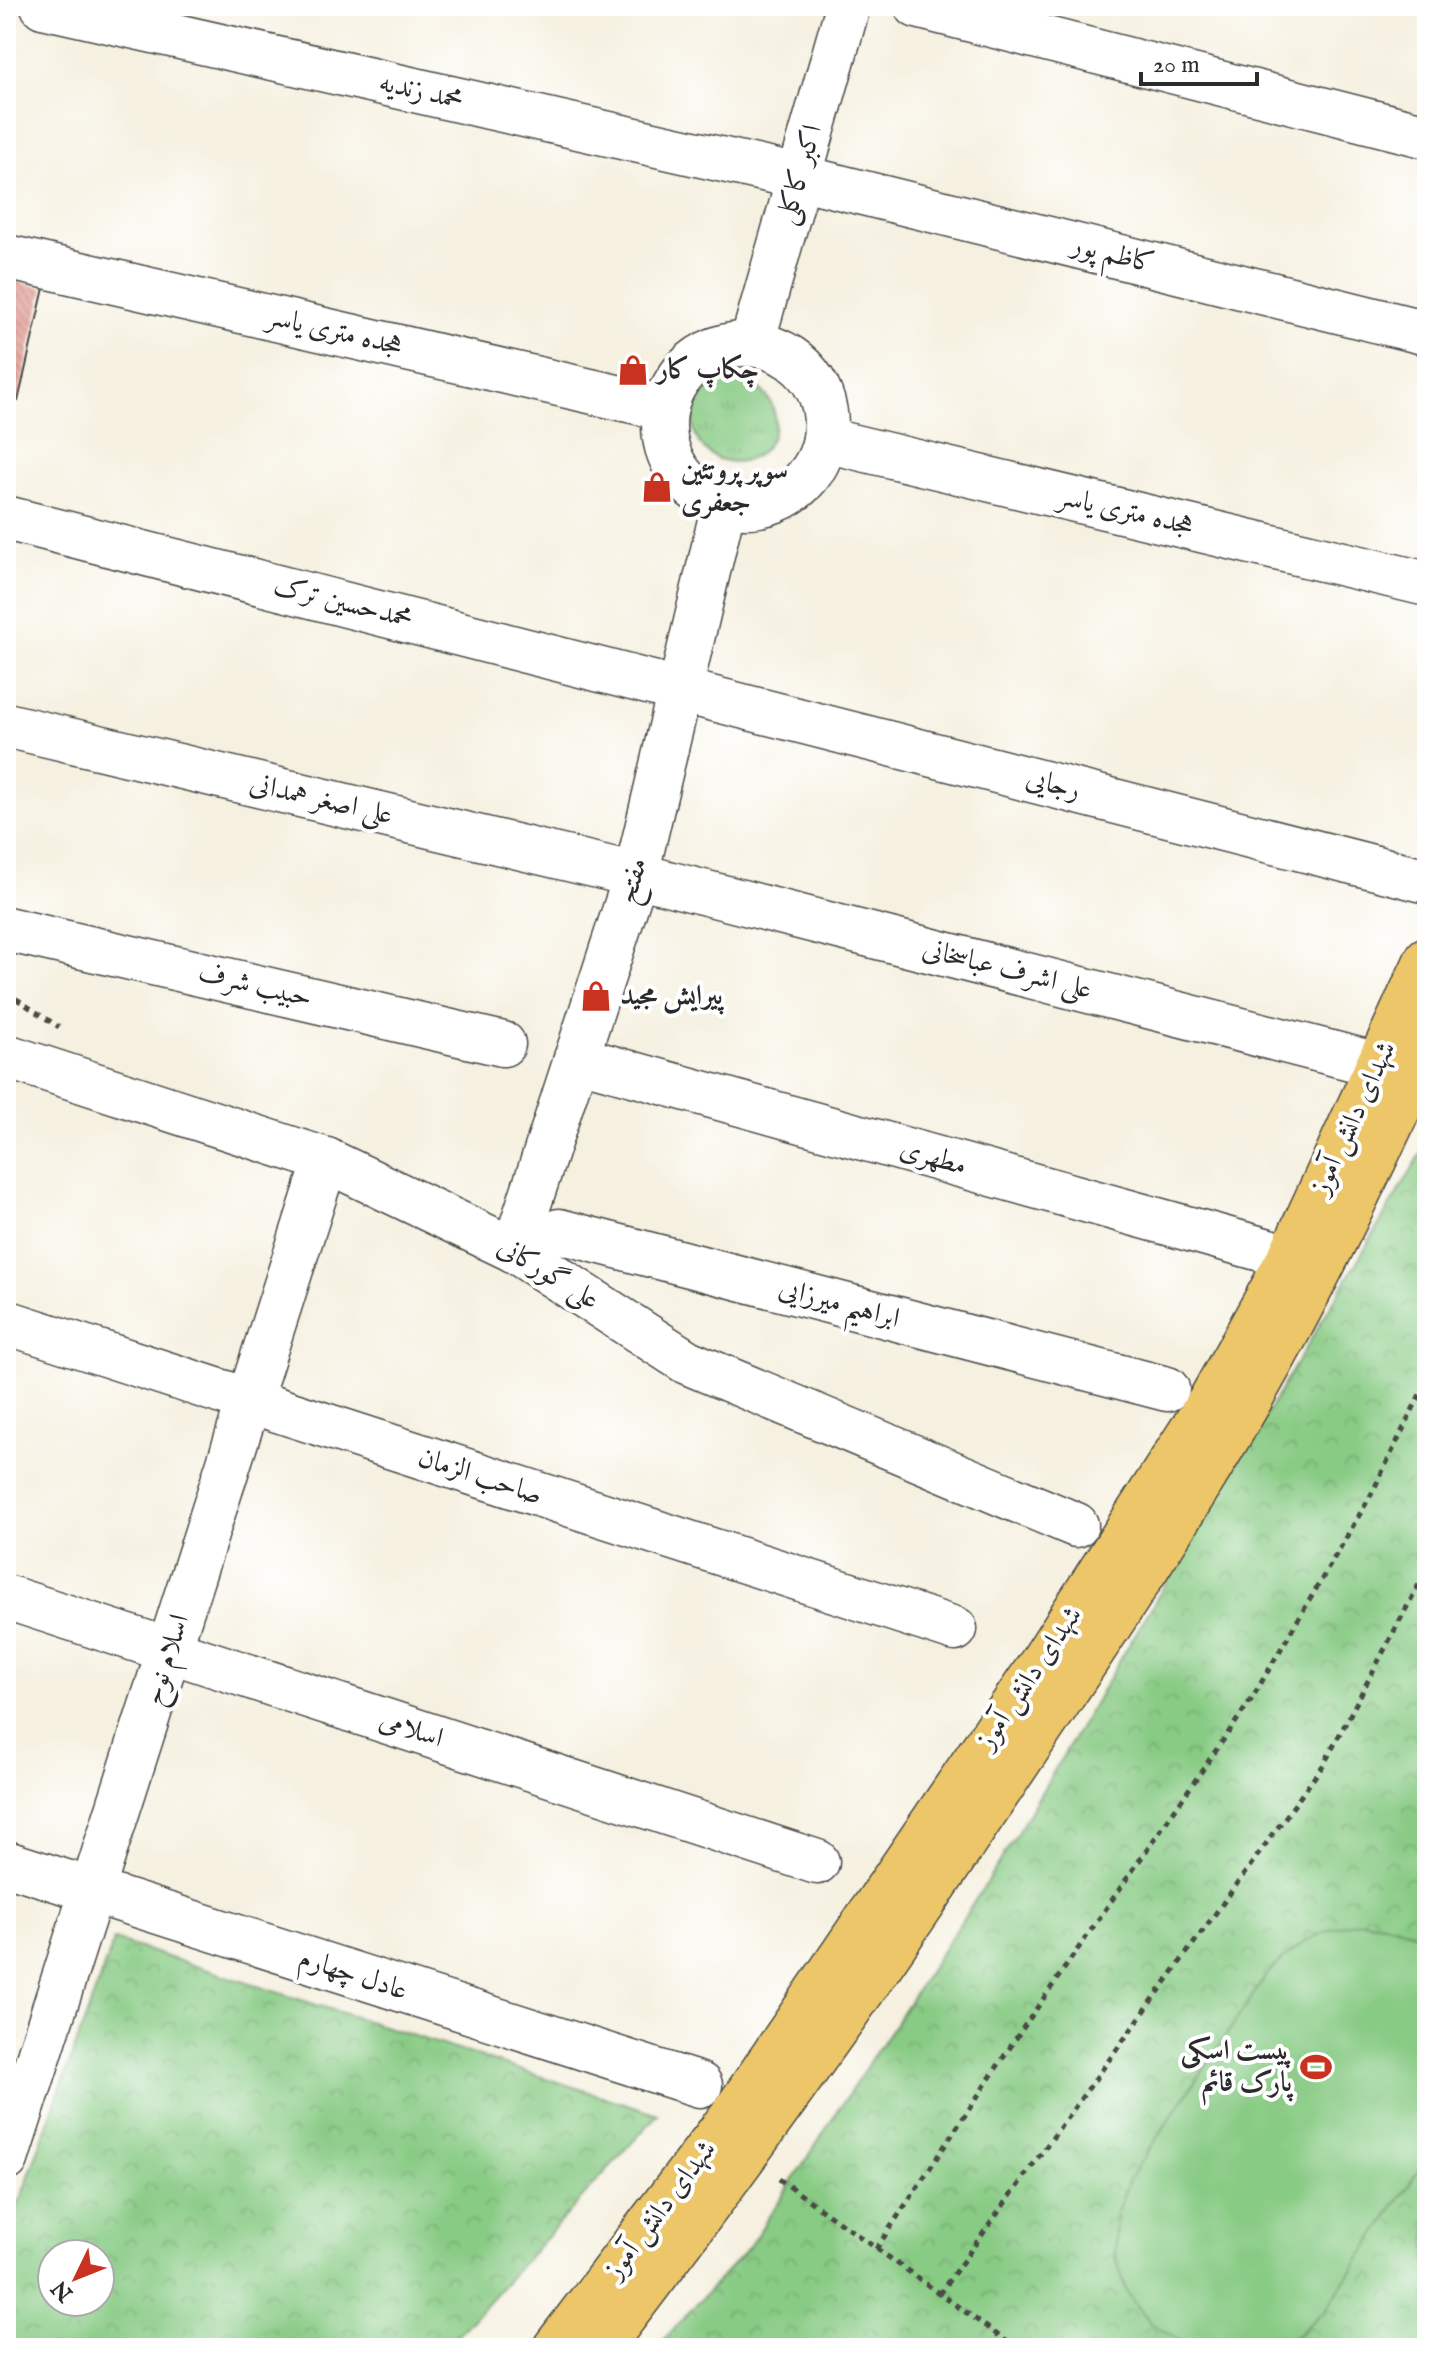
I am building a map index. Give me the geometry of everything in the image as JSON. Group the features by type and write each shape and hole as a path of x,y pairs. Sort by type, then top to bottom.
{"main road":[{"name":"شهدای دانش آموز","path":"555,2348 737,2109 1040,1665 1209,1403 1304,1266 1378,1065 1427,959"},
{"path":"600,2348 725,2186 928,1896 1120,1612 1238,1421 1304,1266 1347,1222 1427,1048"}],"street":[{"name":"محمد زندیه","path":"43,6 799,177"},
{"name":"اکبر کاکلی","path":"752,343 848,6"},
{"path":"917,6 1427,136"},
{"name":"کاظم پور","path":"799,177 1427,333"},
{"name":"هجده متری یاسر","path":"6,257 664,408"},
{"path":"752,343 794,360 810,376 821,395 826,417 825,440 816,465 800,486 777,500 751,506 724,504 702,494 683,478 670,457 663,433 664,408 680,376 706,353 728,345 752,343"},
{"name":"هجده متری یاسر","path":"825,440 1427,584"},
{"name":"مفتح","path":"514,1250 636,875 724,504"},
{"name":"محمدحسین ترک","path":"6,518 680,688"},
{"name":"رجایی","path":"680,688 1427,881"},
{"name":"علی اصغر همدانی","path":"6,725 636,875"},
{"name":"علی اشرف عباسخانی","path":"636,875 1378,1065"},
{"name":"حبیب شرف","path":"6,929 503,1044"},
{"name":"علی گورکانی","path":"6,1056 326,1160 514,1250 687,1362 1076,1525"},
{"name":"مطهری","path":"576,1058 1304,1266"},
{"name":"اسلام نوح","path":"9,2140 93,1892 326,1160"},
{"name":"ابراهیم میرزایی","path":"514,1250 559,1231 1167,1389"},
{"name":"صاحب الزمان","path":"6,1322 955,1629"},
{"name":"اسلامی","path":"6,1597 817,1862"},
{"name":"عادل چهارم","path":"6,1863 700,2085"}],"path":[{"path":"876,2249 1023,2028 1251,1700 1371,1495 1427,1380"},
{"path":"939,2294 1324,1764 1427,1569"},
{"path":"779,2179 1016,2348"}],"green space":[{"path":"734,380 750,383 763,392 772,405 775,421 772,437 763,450 750,459 734,462 718,459 705,450 696,437 693,421 696,405 705,392 718,383"},
{"path":"1427,1144 1427,2348 656,2348 749,2247 998,1865"},
{"name":"پیست اسکی پارک قائم","path":"1362,1921 1398,1926 1427,1939 1427,2158 1325,2310 1296,2336 1269,2348 1191,2348 1150,2323 1126,2291 1115,2253 1116,2214 1130,2178 1266,1976 1309,1940 1332,1929"},
{"path":"114,1940 658,2114 446,2348 6,2348 6,2239"}],"building":[{"path":"6,279 44,288 18,401 6,398"}],"place":[{"name":"چکاپ کار","path":"633,370"},
{"name":"سوپر پروتئین جعفری","path":"657,487"},
{"name":"پیرایش مجید","path":"596,996"},
{"name":"پیست اسکی پارک قائم","path":"1316,2067"}]}
